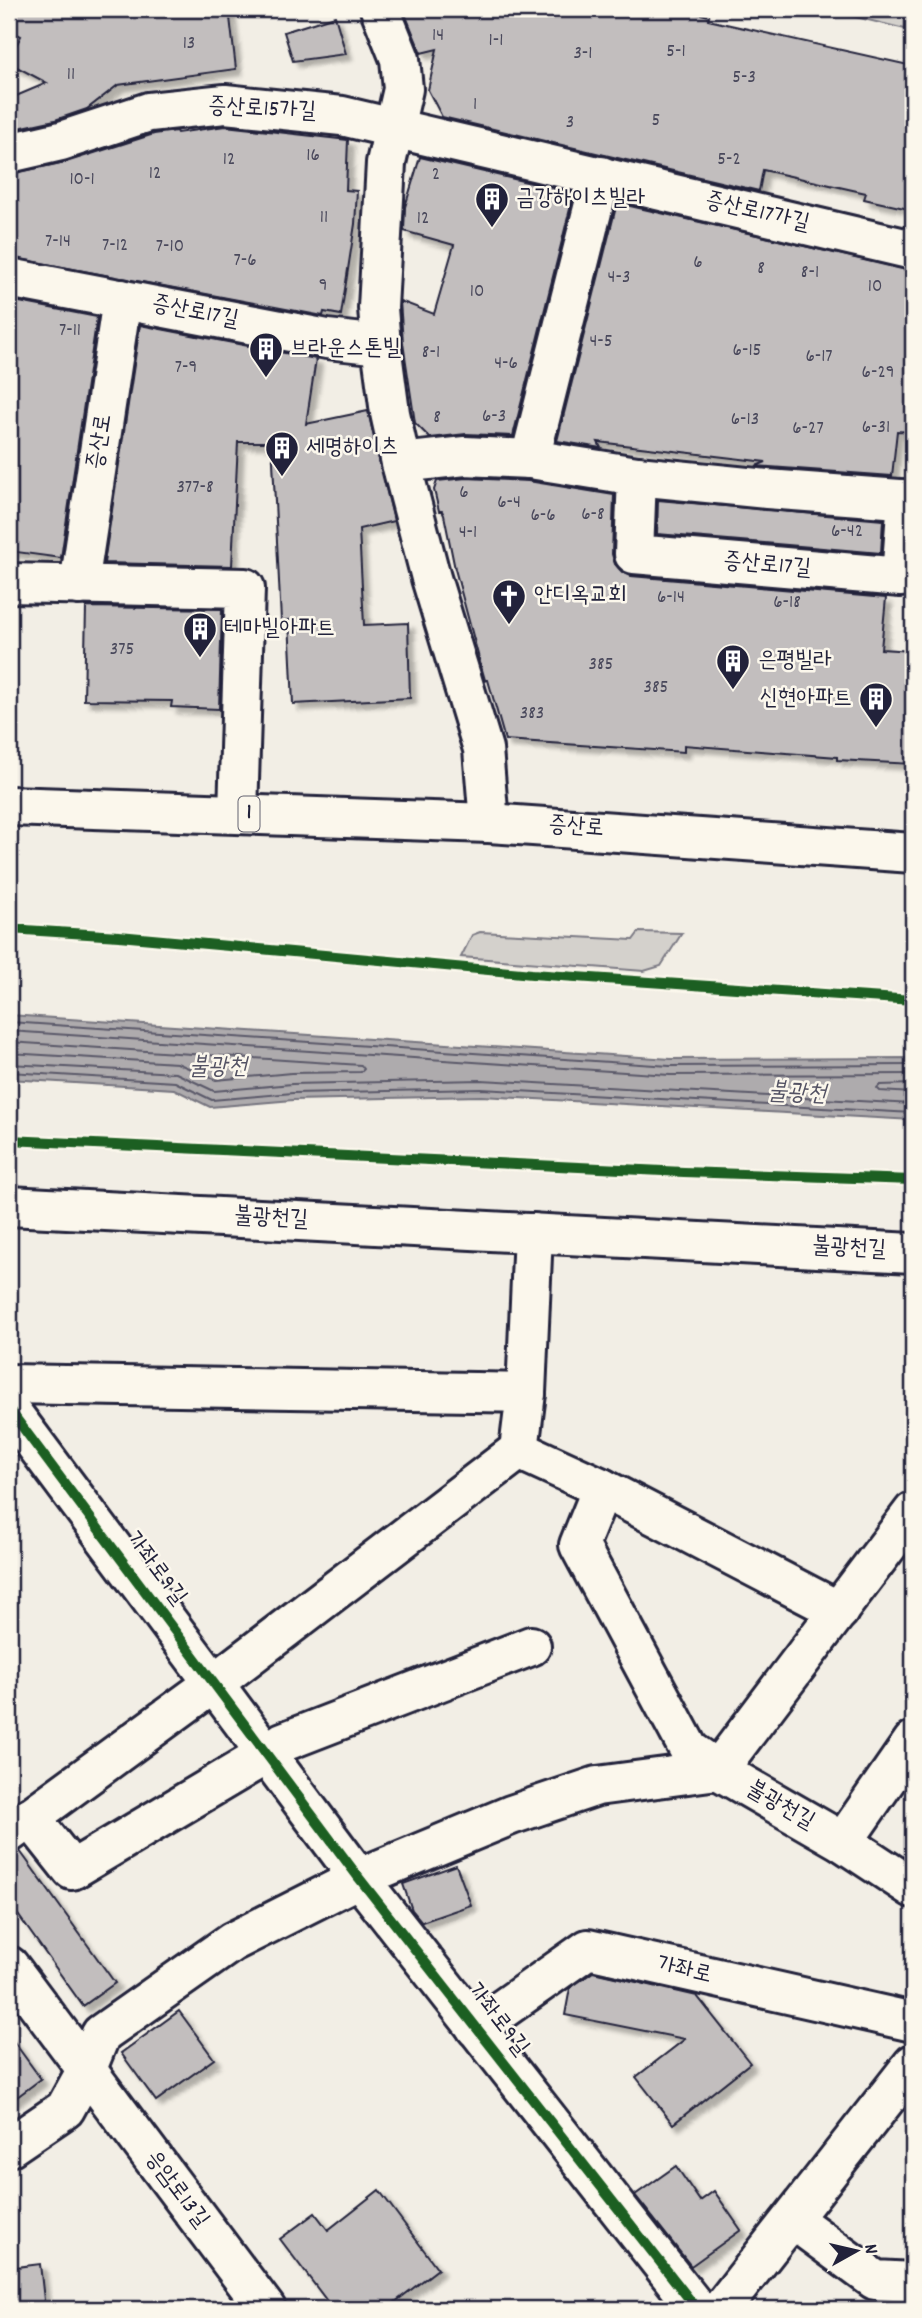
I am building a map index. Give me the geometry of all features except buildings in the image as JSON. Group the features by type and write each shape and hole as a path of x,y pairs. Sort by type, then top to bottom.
{"street":[{"path":"380,9 400,59 402,89 386,176 378,308 390,413 431,578 483,749 489,822"},
{"name":"증산로15가길","path":"9,153 61,141 149,112 225,103 342,116 394,127"},
{"name":"증산로17가길","path":"394,127 913,250"},
{"path":"530,459 601,176"},
{"name":"증산로17길","path":"9,278 327,339 381,345"},
{"name":"증산로","path":"79,585 122,299"},
{"name":"증산로17길","path":"401,463 465,456 530,459 637,475 767,489 910,499 901,577 634,554 637,475"},
{"path":"9,583 245,588 238,813"},
{"name":"증산로","path":"9,806 489,822 913,853"},
{"name":"불광천길","path":"9,1206 913,1253"},
{"path":"531,1646 283,1742 72,1870 20,1825 214,1683 519,1450 526,1393 533,1233"},
{"path":"9,1384 526,1393"},
{"name":"가좌로9길","path":"9,1409 359,1878 697,2309"},
{"path":"519,1450 601,1488 839,1611"},
{"name":"불광천길","path":"601,1488 579,1545 689,1750 718,1770 843,1842"},
{"name":"불광천길","path":"718,1770 913,1512"},
{"path":"913,1741 843,1842 913,1888"},
{"path":"9,2147 65,2109 86,2071 101,2034 232,1942 359,1878 511,1815 597,1786 718,1770"},
{"name":"가좌로","path":"476,2028 588,1949 913,2022"},
{"name":"응암로13길","path":"9,1966 267,2309"},
{"path":"721,2309 792,2219 906,2086"},
{"path":"792,2219 874,2280 913,2282"}],"shaded area":[{"path":"823,9 913,9 913,31"},
{"path":"480,932 633,940 639,932 682,933 661,966 644,971 461,957 472,935"}],"water":[{"name":"불광천","path":"9,1015 671,1059 913,1058 913,1120 481,1096 293,1100 210,1107 174,1089 9,1079"}],"cycle path":[{"path":"9,929 119,936 532,974 913,1000"},
{"path":"9,1140 684,1172 913,1180"},
{"path":"9,1409 359,1878 697,2309"}],"place":[{"name":"금강하이츠빌라","path":"492,229"},
{"name":"브라운스톤빌","path":"266,379"},
{"name":"세명하이츠","path":"282,478"},
{"name":"안디옥교회","path":"509,626"},
{"name":"테마빌아파트","path":"200,659"},
{"name":"은평빌라","path":"733,691"},
{"name":"신현아파트","path":"876,729"}]}
